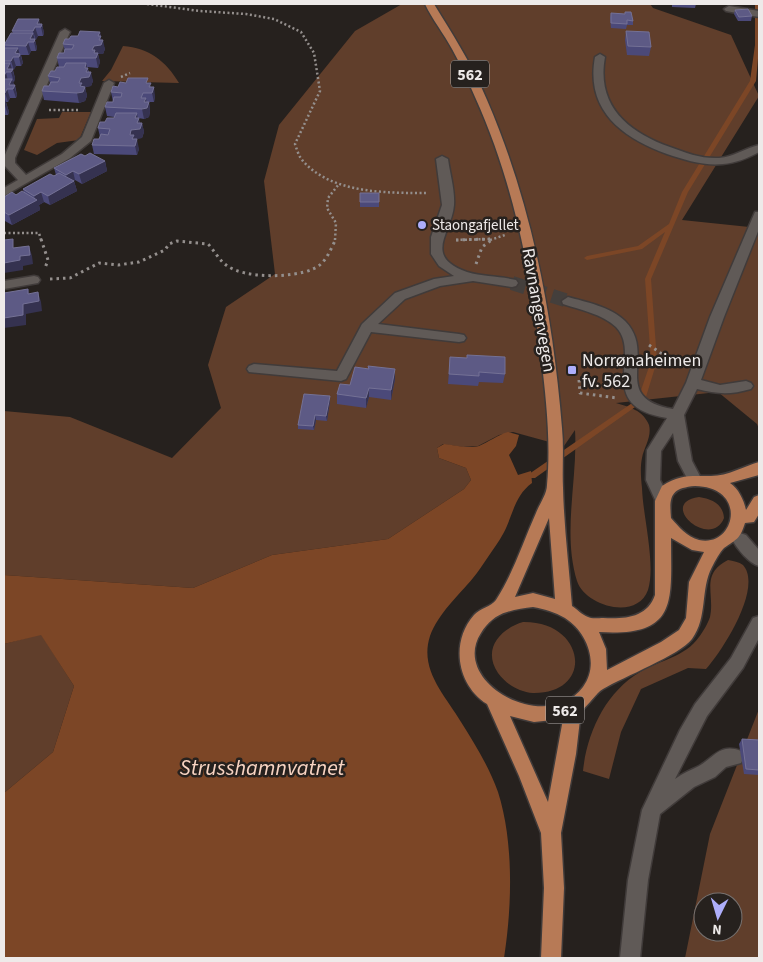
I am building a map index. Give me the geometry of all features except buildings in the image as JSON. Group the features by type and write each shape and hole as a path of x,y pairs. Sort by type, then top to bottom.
{"main road":[{"name":"Ravnangervegen","path":"429,4 456,47 482,101 501,150 532,260 547,352 555,426 555,487 564,609"},
{"path":"711,482 752,472 759,467"},
{"path":"749,518 741,500 722,486 711,482 695,480 674,486 666,492 662,500 661,514 664,521 680,537 691,543 716,547 725,546 740,539 746,532 749,518 759,501"},
{"name":"Ravnangervegen","path":"501,605 512,587 555,487"},
{"path":"583,624 633,624 646,619 657,610 663,597 664,521"},
{"path":"594,685 667,647 685,635 694,619 697,582 706,562 716,547"},
{"name":"562","path":"533,600 564,609 583,624 592,635 599,653 599,673 586,697 573,706 558,712 542,715 508,708 482,691 468,667 466,654 472,629 489,611 501,605 517,601 533,600"},
{"name":"562","path":"494,700 511,741 528,773 551,833"},
{"name":"562","path":"551,958 554,888 551,833 564,774 571,733 573,706"}],"street":[{"path":"729,10 759,14"},
{"path":"24,180 9,164 9,158 65,32"},
{"path":"600,57 596,76 610,113 619,124 640,140 682,155 710,161 734,159 759,148"},
{"path":"4,193 66,156 87,139 109,83"},
{"path":"442,159 448,206 436,241 437,254 446,267 474,277 512,283"},
{"path":"662,500 654,480 654,450 677,414 693,383 717,317 756,229 759,216"},
{"path":"254,370 342,376 367,327 392,302 408,291 451,279 474,277"},
{"path":"4,285 34,280"},
{"path":"568,301 595,310 621,325 631,344 628,377 635,397 648,409 677,414"},
{"path":"367,327 459,338"},
{"path":"693,383 720,390 746,386"},
{"path":"677,414 685,461 695,480"},
{"path":"740,539 759,560"},
{"path":"630,958 638,880 651,810 686,736 701,710 737,663 759,624"},
{"path":"651,810 687,782 708,771 721,760 735,756"}],"path":[{"path":"147,4 274,18 301,32 314,53 320,91 295,144 297,153 316,173 339,184 399,193 447,194"},
{"path":"30,110 98,110"},
{"path":"34,280 70,278 99,263 118,265 139,262 166,250 169,244 178,241 208,244 226,265 241,272 269,276 294,274 314,269 327,258 336,238 336,223 327,208 328,198 339,184"},
{"path":"4,233 39,233 48,260 45,268 34,280"},
{"path":"436,241 490,239 505,235"},
{"path":"474,277 479,252 490,239"},
{"path":"579,380 580,393 620,399 635,397"}],"shaded area":[{"path":"402,4 650,4 653,8 731,35 759,96 682,220 759,228 759,429 757,424 718,392 616,403 631,408 643,416 650,429 641,469 651,567 648,590 642,600 633,605 623,607 600,603 582,590 577,581 571,544 575,430 564,446 513,432 499,435 478,446 463,447 443,444 437,448 439,458 466,468 471,480 464,489 388,539 272,555 193,588 4,575 4,411 70,417 172,458 221,408 208,365 226,307 275,274 264,181 279,125 355,31"},
{"path":"123,46 141,50 156,57 168,68 179,83 102,81 111,70"},
{"path":"62,112 91,112 79,140 57,143 37,155 24,150 37,119 59,118"},
{"path":"699,497 716,503 722,509 724,518 717,527 709,529 699,527 690,522 685,515 683,507 687,501"},
{"path":"728,560 743,565 748,575 748,588 745,603 722,648 706,669 688,668 641,689 621,732 609,779 583,771 585,756 594,728 600,714 617,690 640,672 687,649 701,635 710,617 711,578 719,566"},
{"path":"523,622 544,625 560,633 570,644 575,658 574,671 566,682 553,690 533,693 518,689 501,677 494,664 492,656 496,641 507,630"},
{"path":"41,634 74,686 53,752 4,793 4,644"},
{"path":"759,709 759,958 685,958 693,918 693,942 743,942 743,892 698,892 710,834"}],"water":[{"name":"Strusshamnvatnet","path":"508,432 519,435 516,446 509,455 518,475 531,471 532,483 521,494 498,543 475,576 438,620 430,636 428,648 428,660 435,682 486,765 498,792 503,811 507,832 510,875 509,918 504,958 4,958 4,793 53,752 74,686 41,635 4,644 4,575 193,588 272,555 388,539 464,489 471,480 466,468 439,458 437,448 444,444 475,447"}],"waterway":[{"path":"671,225 685,192 753,81 757,45 757,4"},
{"path":"532,476 641,400 654,361 648,279 671,225"},
{"path":"587,258 640,248 671,225"}],"tunnel":[{"path":"512,283 568,301"}],"place":[{"name":"Staongafjellet","path":"422,225"},
{"name":"Norrønaheimen fv. 562","path":"572,370"}]}
